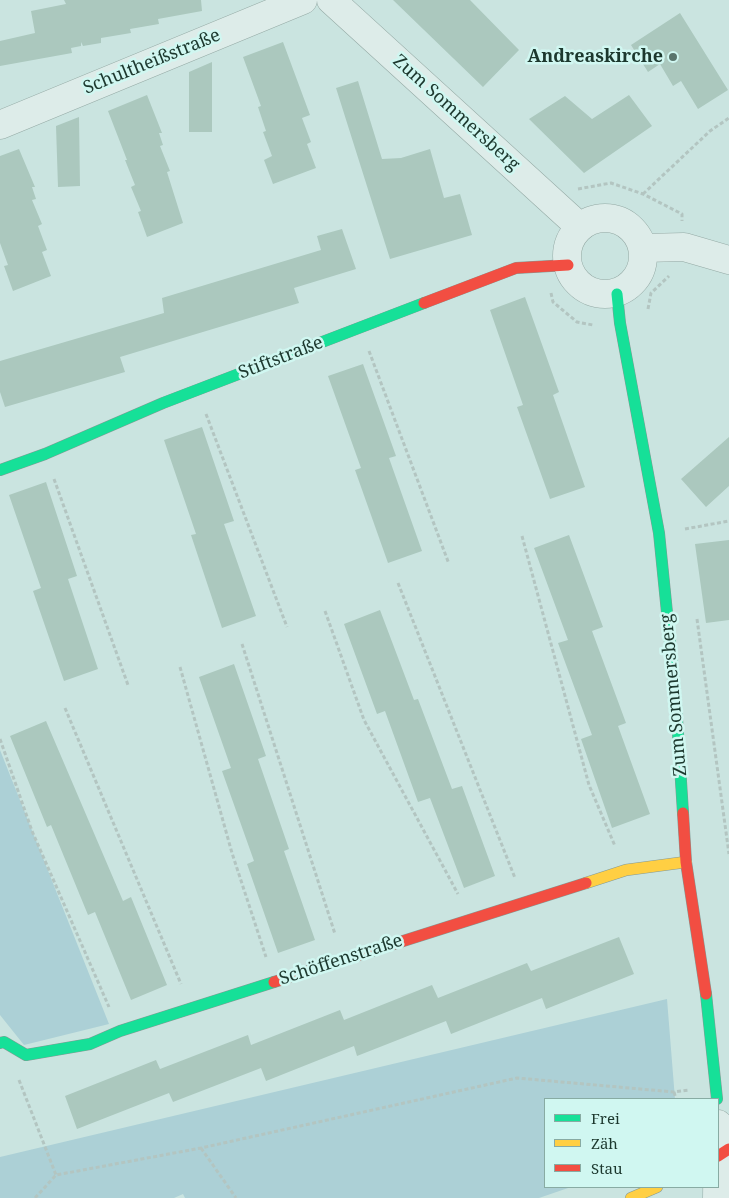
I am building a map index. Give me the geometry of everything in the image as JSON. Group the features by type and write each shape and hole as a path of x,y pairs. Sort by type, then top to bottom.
{"street":[{"name":"Schultheißstraße","path":"0,125 303,0"},
{"name":"Zum Sommersberg","path":"331,0 580,226"},
{"path":"609,218 624,222 636,232 644,248 642,269 634,282 617,294 598,294 582,288 573,278 568,265 567,251 571,238 580,226 592,220 609,218"},
{"path":"644,248 684,247 729,260"},
{"name":"Stiftstraße","path":"0,470 46,454 197,390 516,268 568,265"},
{"name":"Zum Sommersberg","path":"617,294 620,323 659,533 676,702 686,862 706,994 716,1098"},
{"name":"Schöffenstraße","path":"2,1042 26,1054 90,1044 120,1031 626,870 686,862"},
{"path":"706,994 721,1003"},
{"path":"719,1131 722,1153 719,1180"},
{"path":"631,1198 655,1188"}],"path":[{"path":"642,194 710,131 729,118"},
{"path":"571,190 611,183 642,194 682,214 684,247"},
{"path":"360,327 449,564"},
{"path":"197,390 286,627"},
{"path":"46,454 128,685"},
{"path":"659,533 728,520"},
{"path":"685,528 686,538"},
{"path":"522,536 589,785 626,870"},
{"path":"398,584 524,902"},
{"path":"326,612 364,720 429,843 472,919"},
{"path":"697,617 729,854"},
{"path":"242,644 344,959"},
{"path":"180,667 232,853 274,982"},
{"path":"65,708 191,1008"},
{"path":"0,739 32,831 120,1031"},
{"path":"2,1042 56,1175"},
{"path":"35,1198 56,1175 201,1148 517,1078 674,1092 676,1098"},
{"path":"201,1148 236,1198"}],"shaded area":[{"path":"0,750 109,1024 24,1045 0,1015"},
{"path":"667,999 675,1098 544,1098 544,1188 568,1188 539,1198 185,1198 183,1194 174,1198 0,1198 0,1157"}],"building":[{"path":"64,0 201,0 202,11 158,19 159,24 130,29 131,33 101,38 101,43 83,46 81,42 81,46 71,48 72,53 0,66 0,41 35,33 31,11 66,4"},
{"path":"393,0 470,0 519,50 483,87"},
{"name":"Andreaskirche","path":"680,13 728,90 698,109 681,81 673,86 660,64 648,72 631,45"},
{"path":"283,42 310,115 302,118 311,142 307,144 316,168 273,184 264,160 272,156 263,132 266,131 258,107 261,106 243,57"},
{"path":"212,62 212,132 189,132 189,72"},
{"path":"358,81 382,159 401,158 430,149 444,198 460,194 472,235 390,259 336,88"},
{"path":"147,95 162,133 159,133 163,145 160,146 170,171 167,172 183,223 147,237 138,212 141,211 131,187 135,185 108,111"},
{"path":"629,95 652,126 584,173 529,119 565,96 592,119"},
{"path":"79,117 80,186 58,187 56,126"},
{"path":"19,149 35,187 32,187 36,199 32,200 42,224 38,226 47,250 42,252 51,276 13,291 4,266 8,265 0,243 0,156"},
{"path":"342,229 356,269 294,288 299,303 120,357 125,372 5,407 0,392 0,361 164,313 162,298 321,250 317,236"},
{"path":"525,297 559,392 553,395 585,487 550,499 517,407 523,405 490,310"},
{"path":"363,364 396,456 389,458 422,551 388,563 355,470 361,468 328,376"},
{"path":"202,427 234,521 224,524 256,616 222,628 191,535 196,534 164,440"},
{"path":"729,437 729,486 706,507 681,479"},
{"path":"46,482 77,576 68,579 98,669 64,681 33,591 41,588 9,495"},
{"path":"569,535 603,627 592,631 626,723 618,726 650,814 612,828 581,739 592,735 558,643 568,640 534,548"},
{"path":"729,540 729,620 706,623 695,544"},
{"path":"380,610 414,700 418,699 452,789 462,786 495,876 464,888 430,798 418,802 385,711 377,714 344,624"},
{"path":"234,664 266,756 258,759 289,849 284,851 315,940 278,953 247,864 254,861 222,771 231,768 199,677"},
{"path":"46,721 123,901 131,897 167,985 131,1000 95,912 88,915 51,825 47,827 10,736"},
{"path":"619,937 634,974 546,1009 542,998 451,1034 446,1021 357,1056 354,1046 266,1081 261,1068 173,1102 169,1093 77,1129 65,1096 156,1060 160,1069 248,1035 251,1045 340,1010 344,1020 432,985 438,998 527,963 531,971"}],"traffic: fast":[{"path":"617,294 620,323 659,533 676,702 683,813"},
{"path":"0,470 45,454 163,403 424,303"},
{"path":"0,1043 4,1042 26,1055 90,1044 120,1031 274,982"},
{"path":"706,994 717,1098"}],"traffic: slow":[{"path":"586,883 626,870 686,862"},
{"path":"631,1198 655,1188"}],"traffic: jam":[{"path":"424,303 516,268 568,265"},
{"path":"683,813 686,862 706,994"},
{"path":"274,982 586,883"},
{"path":"719,1155 729,1149"}],"place":[{"name":"Andreaskirche","path":"673,57"}]}
